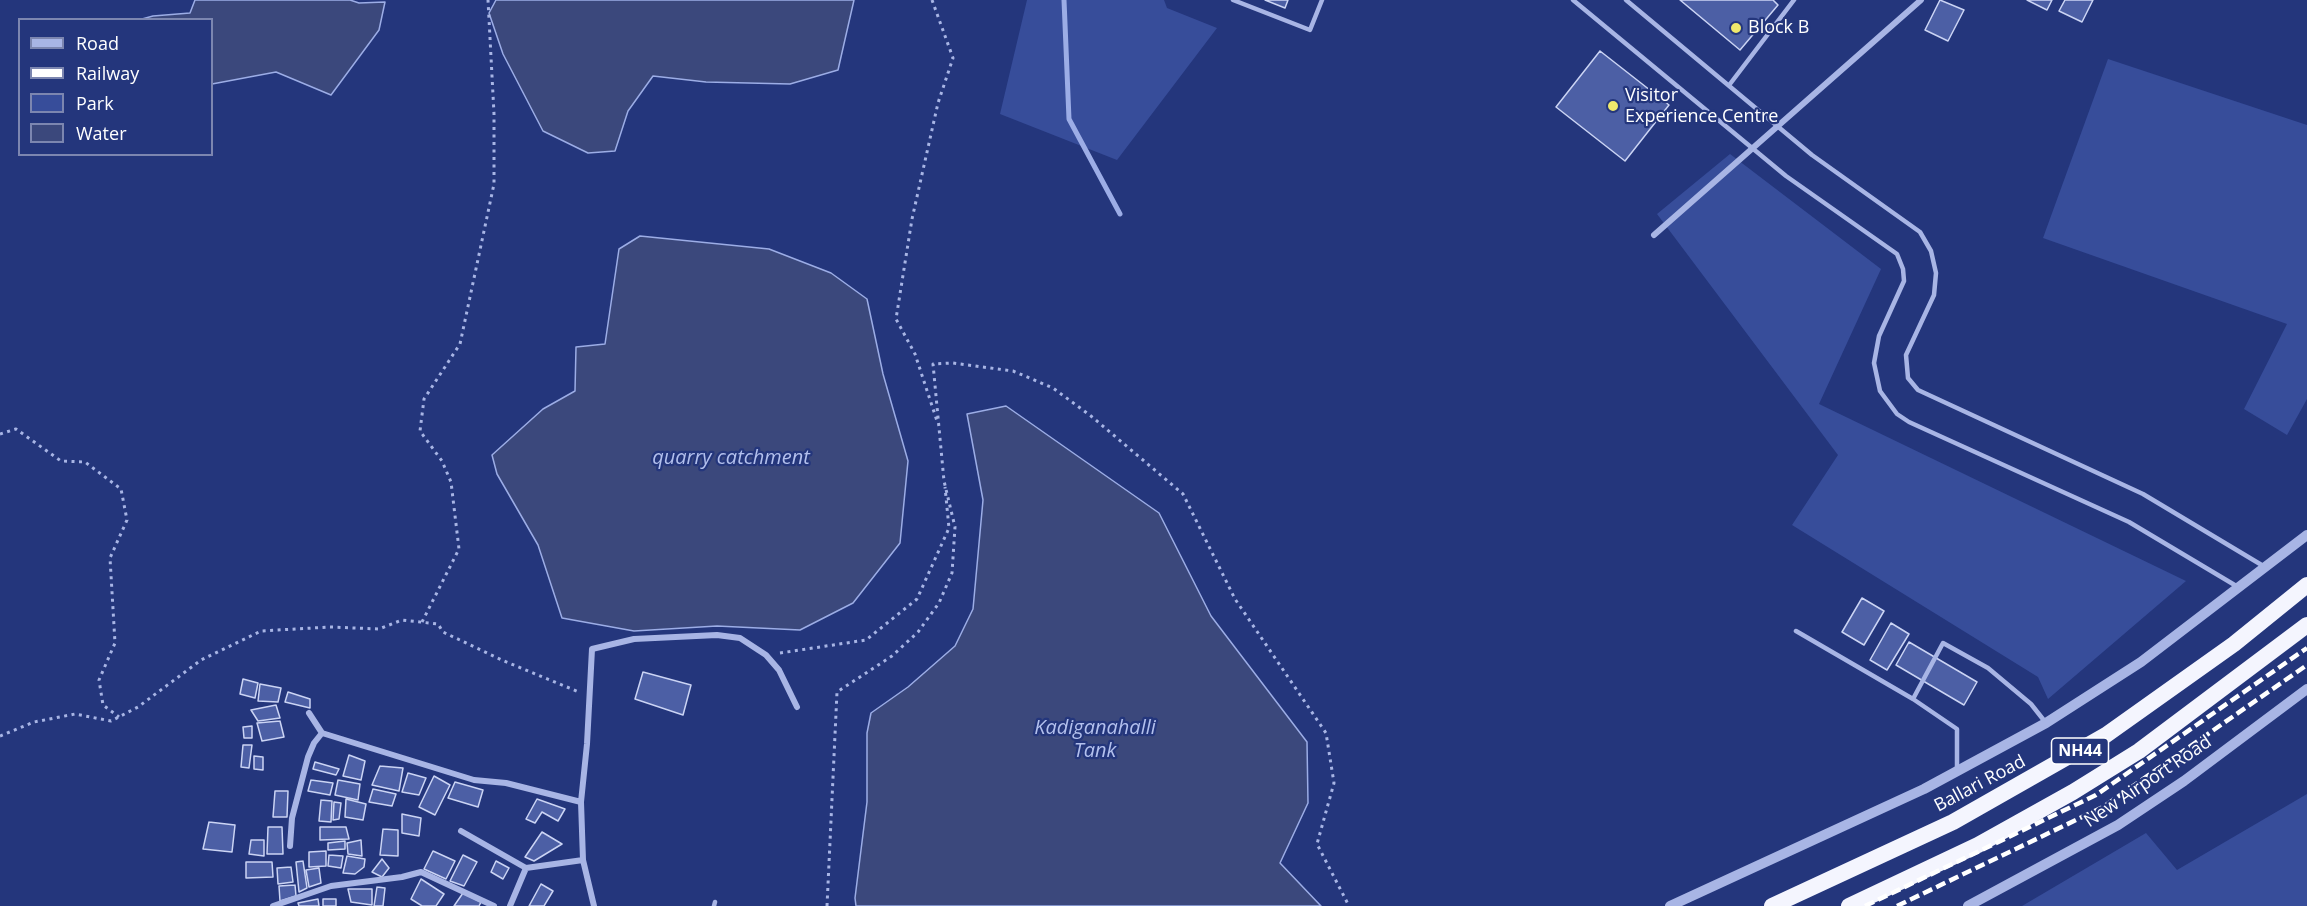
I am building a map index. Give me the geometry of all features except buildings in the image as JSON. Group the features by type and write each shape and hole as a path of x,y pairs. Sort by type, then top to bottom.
{"highway":[{"name":"Ballari Road","path":"1772,906 1953,822 2106,735 2234,644 2307,585"},
{"name":"NH44","path":"1849,906 1978,845 2073,792 2139,751 2307,626"}],"street":[{"path":"1654,235 1921,0"},
{"path":"1670,906 1924,789 2046,723 2141,662 2307,536"},
{"path":"594,906 583,860 581,802 592,649 634,639 717,635 740,638 766,655 779,670 797,707"},
{"name":"New Airport Road","path":"1968,906 2118,825 2184,781 2307,689"},
{"path":"309,713 322,733 474,780 506,783 581,802"},
{"path":"290,846 292,818 308,757 314,743 322,733"},
{"path":"461,831 526,868 583,860"},
{"path":"510,906 526,868"},
{"path":"273,906 331,886 402,877 421,872 495,906"}],"lane":[{"path":"1233,0 1310,30 1322,0"},
{"path":"1573,0 1786,176 1897,254 1902,263 1903,285 1879,336 1874,363 1880,391 1897,414 1909,422 2129,522 2239,587"},
{"path":"1626,0 1730,84 1812,155 1920,232 1931,251 1936,273 1934,295 1908,348 1905,363 1908,378 1918,390 2143,494 2266,567"},
{"path":"1730,84 1794,0"},
{"path":"1796,631 1913,699 1957,729 1957,771"},
{"path":"1913,699 1943,643 1988,668 2031,704 2046,723"}],"path":[{"path":"423,621 459,549 451,482 442,460 420,431 424,399 460,344 494,184 494,114 488,0"},
{"path":"827,906 837,692 906,645 939,603 952,573 956,543 953,512 945,481 939,427 915,354 896,319 912,219 938,102 953,58 932,0"},
{"path":"766,655 866,640 917,599 949,528 933,364 973,364 1013,371 1053,388 1091,416 1183,494 1235,599 1326,733 1334,783 1317,844 1349,906"},
{"path":"0,434 16,429 61,461 85,462 121,489 127,520 111,558 110,594 115,643 99,680 103,705 119,717"},
{"path":"0,736 34,722 75,714 111,721 138,707 201,660 261,631 330,627 379,630 402,620 438,624 443,632 504,661 590,696"}],"green space":[{"path":"1027,0 1164,0 1167,8 1217,28 1117,160 1000,114"},
{"path":"2108,59 2307,125 2307,399 2287,435 2244,409 2287,324 2043,238"},
{"path":"1730,154 1881,269 1819,404 2186,581 2048,699 2038,677 1792,525 1838,455 1657,214"},
{"path":"2307,794 2307,906 2022,906 2146,833 2177,870"}],"water":[{"path":"195,0 385,2 379,30 331,95 276,72 213,84 213,18 146,18 190,13"},
{"path":"496,0 854,0 838,70 790,84 706,82 653,76 628,111 615,151 588,153 543,131 503,54 489,13"},
{"name":"quarry catchment","path":"640,236 769,249 831,273 867,299 883,374 908,461 900,543 853,603 800,630 717,626 634,631 562,618 538,545 497,474 492,455 543,409 575,391 576,347 605,344 619,249"},
{"name":"Kadiganahalli Tank","path":"1006,406 1159,513 1211,616 1307,742 1308,803 1280,863 1321,906 856,906 855,898 867,802 867,733 871,713 908,687 955,646 973,609 983,500 967,414"}],"waterway":[{"path":"1064,0 1069,119 1120,214"}],"railway":[{"path":"1865,906 2096,795 2307,648"},
{"path":"1897,906 2103,807 2307,665"}],"place":[{"name":"Block B","path":"1736,28"},
{"name":"Visitor Experience Centre","path":"1613,106"}]}
